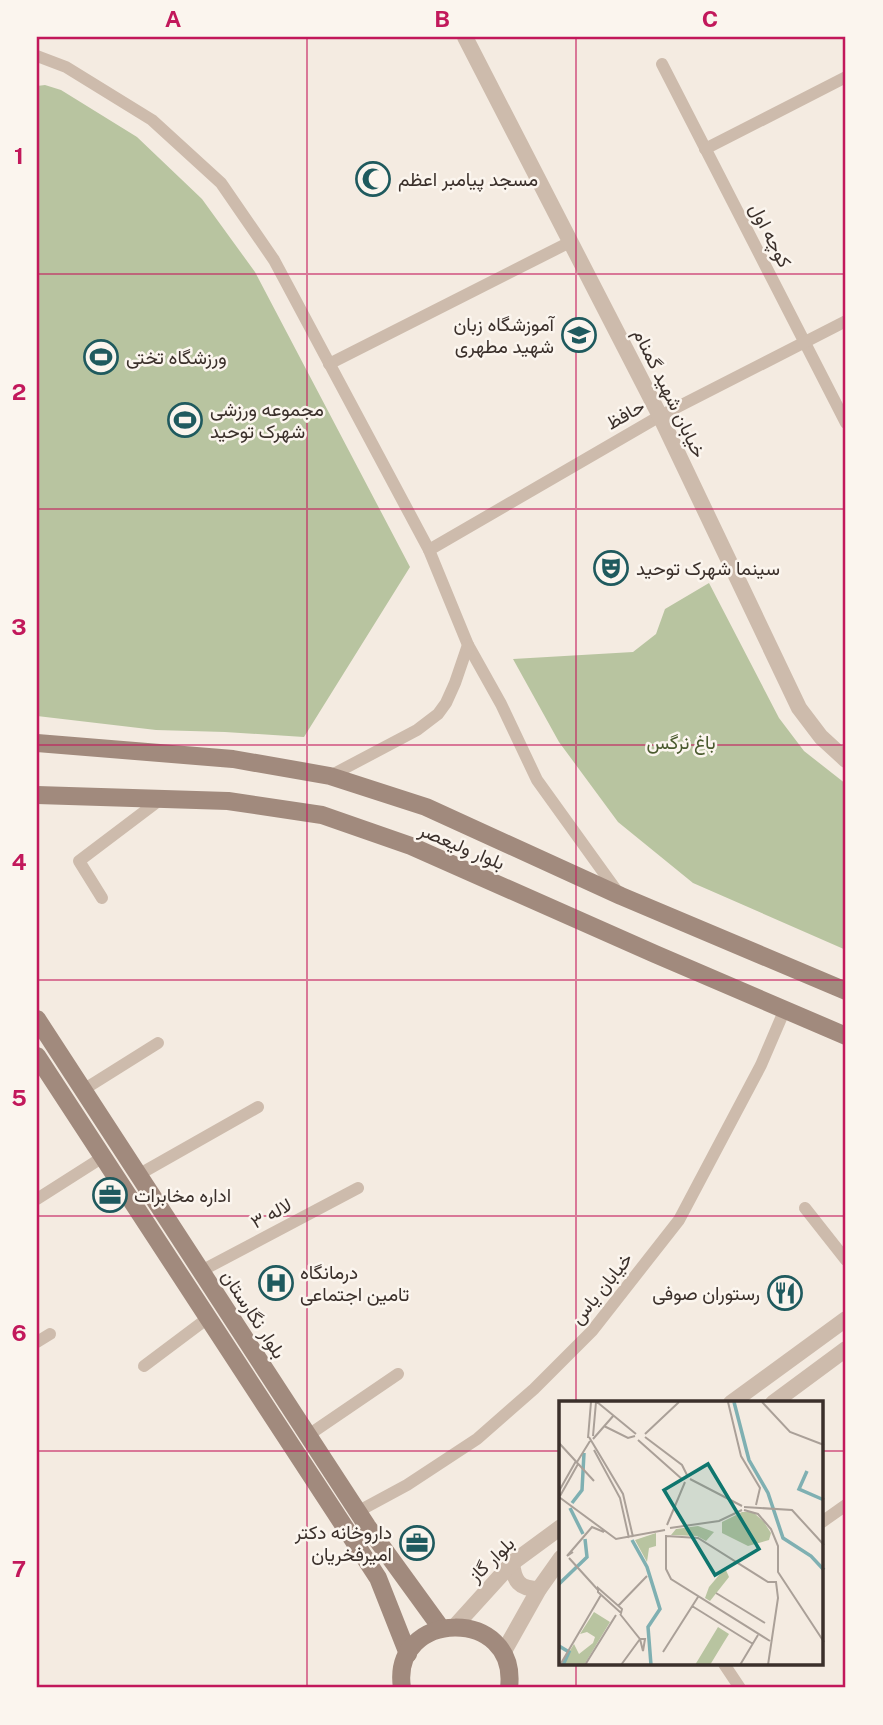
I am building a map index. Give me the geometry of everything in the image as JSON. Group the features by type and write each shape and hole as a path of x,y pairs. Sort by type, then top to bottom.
{"main road":[{"name":"بلوار ولیعصر","path":"37,743 233,759 330,776 426,807 621,896 846,991"},
{"name":"بلوار ولیعصر","path":"37,795 229,801 322,815 411,846 846,1036"},
{"name":"بلوار نگارستان","path":"37,1019 357,1512 448,1627"},
{"path":"37,1056 378,1578 408,1654"},
{"path":"402,1688 403,1667 417,1642 428,1633 448,1627 469,1628 494,1642 503,1653 508,1666 509,1688"}],"street":[{"name":"خیابان شهید گمنام","path":"465,37 660,416 799,708 821,737 846,760"},
{"path":"37,56 66,67 152,120 221,183 274,260 429,550 468,645 501,704 537,780 621,896"},
{"name":"کوچه اول","path":"662,64 846,423"},
{"path":"705,149 846,77"},
{"path":"330,364 570,242"},
{"name":"حافظ","path":"429,550 660,416 846,321"},
{"path":"330,776 417,730 438,714 446,703 468,645"},
{"path":"102,898 79,862 161,799"},
{"name":"خیابان یاس","path":"357,1512 407,1486 477,1439 534,1389 593,1331 679,1220 761,1065 785,1009"},
{"path":"83,1090 158,1043"},
{"path":"138,1175 258,1107"},
{"path":"37,1199 103,1157"},
{"name":"لاله ۳","path":"201,1271 358,1188"},
{"path":"805,1208 846,1260"},
{"path":"144,1366 208,1318"},
{"path":"734,1401 846,1319"},
{"path":"37,1342 50,1334"},
{"path":"776,1401 846,1349"},
{"path":"307,1436 398,1374"},
{"path":"824,1521 846,1505"},
{"name":"بلوار گاز","path":"448,1627 512,1563 559,1528"},
{"path":"503,1653 538,1589 559,1561"},
{"path":"512,1563 513,1575 519,1584 528,1589 538,1589"},
{"path":"725,1666 740,1688"}],"green space":[{"name":"مجموعه ورزشی شهرک توحید","path":"45,85 61,90 137,137 202,199 255,272 410,567 304,737 156,730 37,716 37,86"},
{"name":"باغ نرگس","path":"709,583 779,718 804,751 846,784 846,950 693,883 618,822 559,742 513,659 633,652 656,634 665,609"}],"place":[{"name":"مسجد پیامبر اعظم","path":"373,179"},
{"name":"آموزشگاه زبان شهید مطهری","path":"579,335"},
{"name":"ورزشگاه تختی","path":"101,357"},
{"name":"مجموعه ورزشی شهرک توحید","path":"185,420"},
{"name":"سینما شهرک توحید","path":"611,568"},
{"name":"اداره مخابرات","path":"110,1195"},
{"name":"درمانگاه تامین اجتماعی","path":"276,1283"},
{"name":"رستوران صوفی","path":"785,1293"},
{"name":"داروخانه دکتر امیرفخریان","path":"417,1543"}]}
